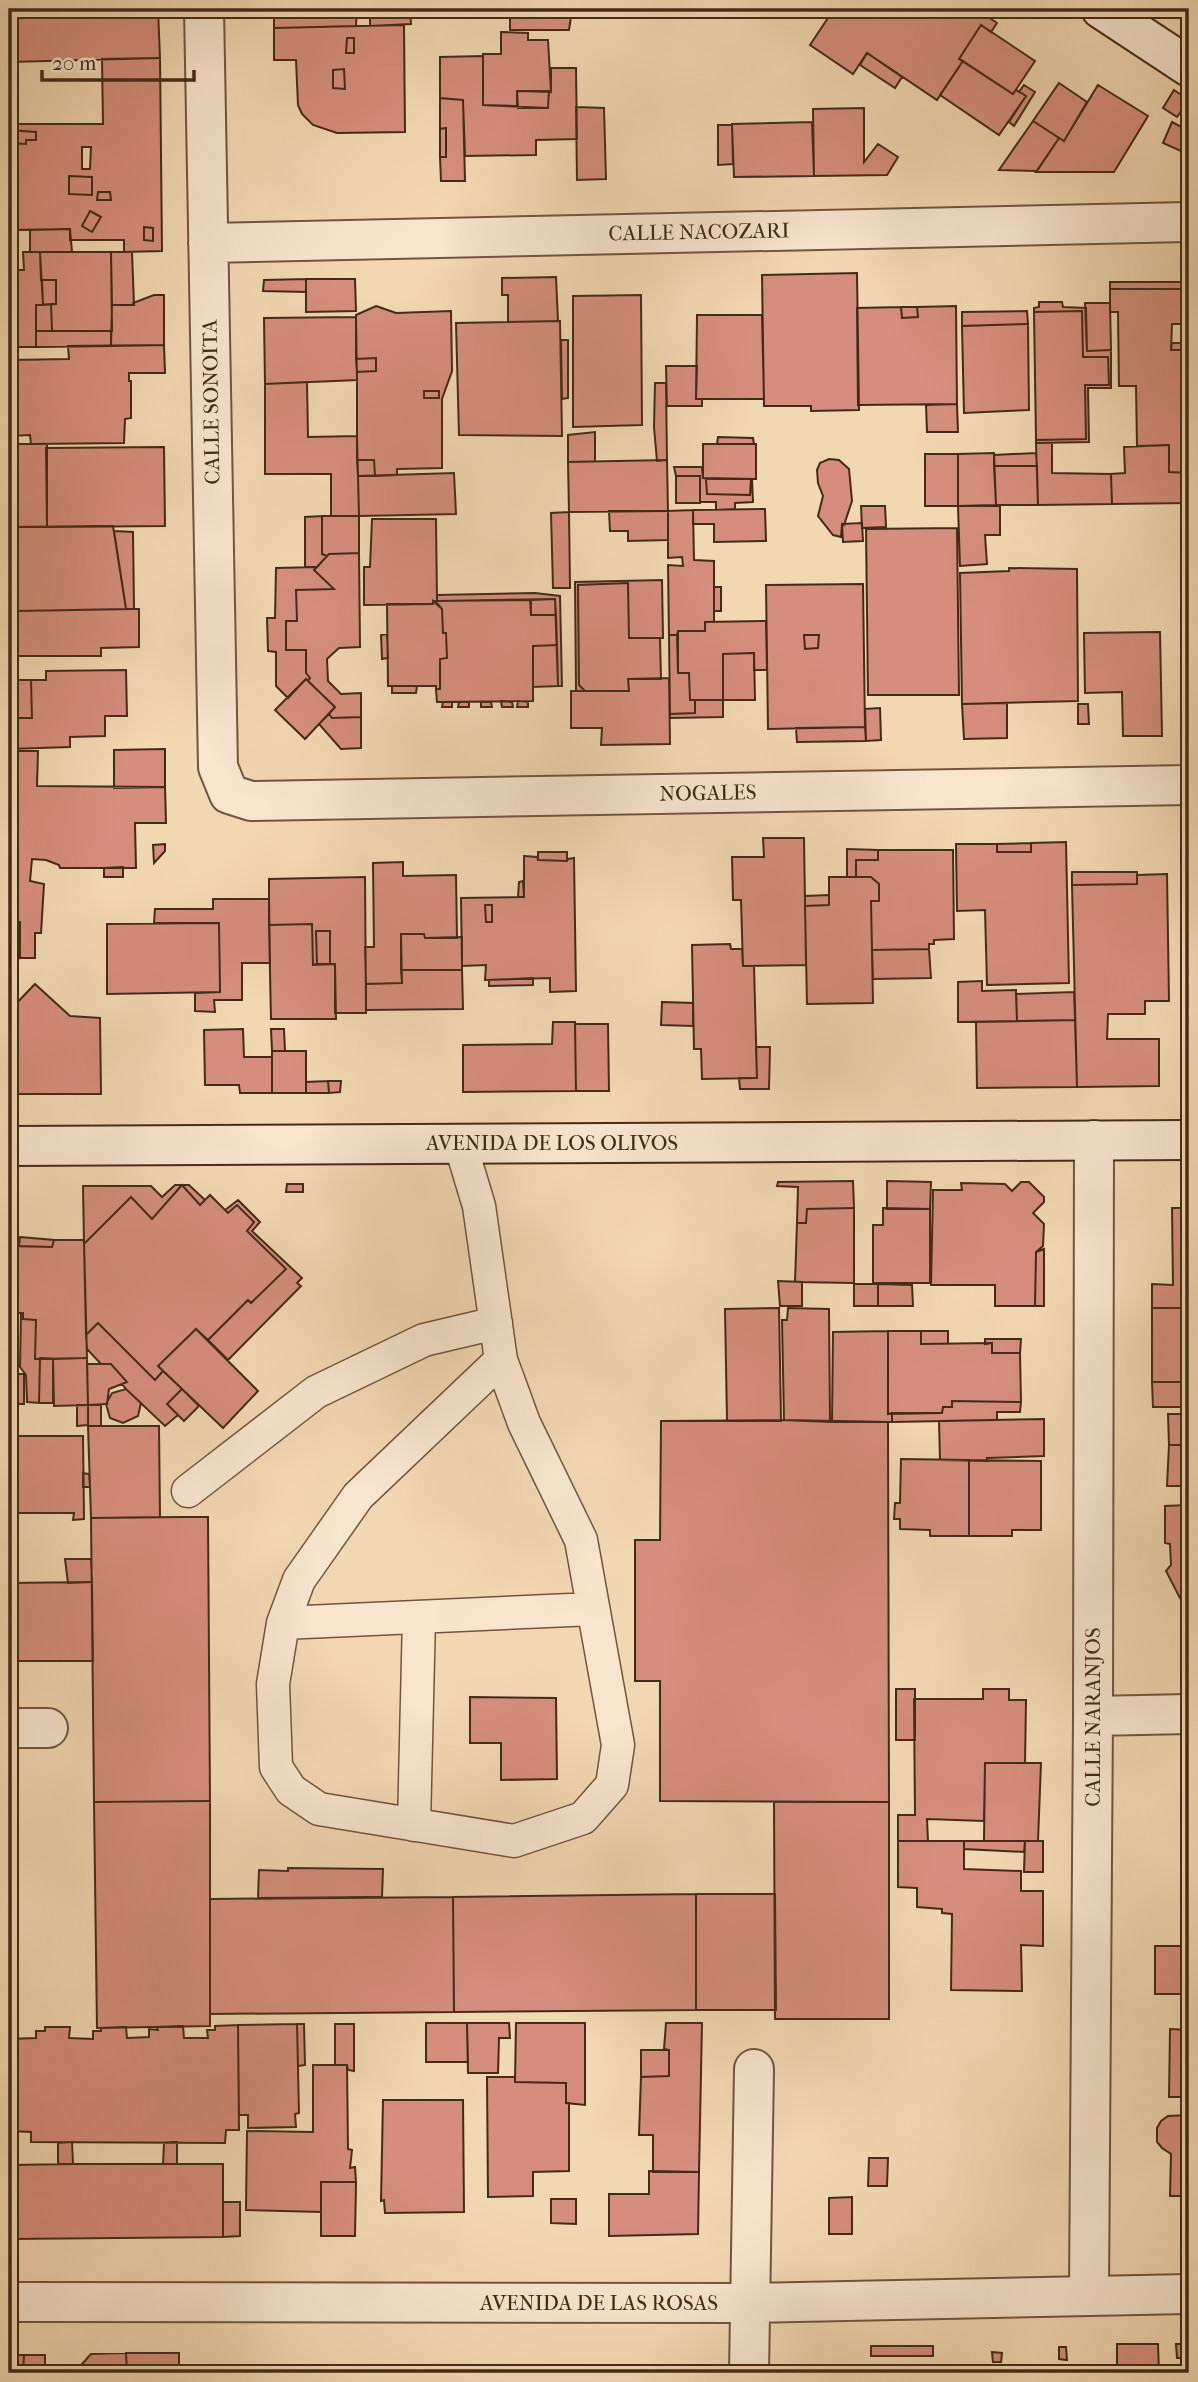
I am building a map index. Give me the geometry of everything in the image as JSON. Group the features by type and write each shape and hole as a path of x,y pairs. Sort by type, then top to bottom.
{"street":[{"name":"CALLE SONOITA","path":"204,9 218,768 229,794"},
{"path":"1101,9 1189,67"},
{"name":"CALLE NACOZARI","path":"208,243 1189,222"},
{"name":"NOGALES","path":"229,794 251,801 1189,785"},
{"name":"CALLE NARANJOS","path":"1089,2294 1094,1140"},
{"name":"AVENIDA DE LOS OLIVOS","path":"9,1146 1189,1140"},
{"path":"1093,1716 1189,1714"},
{"path":"9,1728 48,1728"},
{"path":"749,2373 754,2069"},
{"name":"AVENIDA DE LAS ROSAS","path":"9,2302 749,2303 1189,2294"}],"lane":[{"path":"460,1143 480,1206 501,1360 524,1423 581,1540 618,1745 612,1784 583,1818 514,1841 319,1809 290,1790 276,1767 273,1684 283,1623 299,1580 358,1496 501,1360"},
{"path":"188,1491 316,1392 424,1340 496,1323"},
{"path":"283,1623 593,1609"},
{"path":"414,1825 419,1617"}],"building":[{"path":"9,9 158,9 160,58 9,62"},
{"path":"274,9 357,9 356,26 274,28"},
{"path":"370,9 410,9 411,24 370,26"},
{"path":"510,9 559,9 560,17 571,17 569,30 510,30"},
{"path":"559,9 603,9 603,16 560,17"},
{"path":"834,9 976,9 997,23 991,32 981,25 959,59 963,61 937,100 867,53 853,74 810,45"},
{"path":"404,25 405,132 337,133 313,125 302,114 298,105 296,60 274,60 274,28","holes":["347,38 354,38 354,53 346,53","344,69 345,89 333,88 333,70"]},
{"path":"981,25 1035,61 1013,94 959,59"},
{"path":"501,32 528,33 528,40 548,40 551,92 517,91 517,106 483,105 483,54 501,54"},
{"path":"347,38 354,38 354,53 346,53"},
{"path":"867,53 902,77 895,88 860,65"},
{"path":"483,56 483,105 548,108 551,68 576,68 577,139 536,140 536,155 465,156 463,100 440,98 440,57"},
{"path":"160,58 162,251 124,252 124,240 70,240 70,229 9,230 9,143 26,144 26,140 36,140 36,132 9,130 9,124 103,124 102,59","holes":["82,147 91,147 90,169 82,169","69,176 92,177 92,195 69,194","98,192 110,192 111,200 97,200","90,211 101,217 92,232 82,226","144,227 153,228 153,241 144,240"]},
{"path":"963,61 1013,94 1016,90 1026,96 999,135 940,95"},
{"path":"344,69 345,89 333,88 333,70"},
{"path":"1059,83 1087,102 1064,141 1033,121"},
{"path":"1024,85 1035,92 1014,126 1009,122 1026,96 1019,92"},
{"path":"1098,85 1148,116 1114,172 1036,172 1059,138 1064,141"},
{"path":"1174,90 1189,100 1177,117 1163,108"},
{"path":"517,91 549,91 548,108 518,108"},
{"path":"440,98 463,100 465,181 441,181 440,157 446,157 446,128 440,129"},
{"path":"576,107 604,108 606,179 577,180"},
{"path":"864,108 864,162 878,144 898,157 887,175 814,176 813,109"},
{"path":"1033,121 1059,138 1037,171 999,170"},
{"path":"812,122 814,176 734,177 732,124"},
{"path":"1172,122 1189,131 1189,140 1183,152 1163,143"},
{"path":"718,125 732,125 733,164 718,165"},
{"path":"446,128 446,157 440,157 440,129"},
{"path":"9,130 36,132 36,140 26,140 26,144 9,143"},
{"path":"69,176 92,177 92,195 69,194"},
{"path":"98,192 110,192 111,200 97,200"},
{"path":"90,211 101,217 92,232 82,226"},
{"path":"144,227 153,228 153,241 144,240"},
{"path":"70,229 72,252 30,252 30,230"},
{"path":"23,252 40,252 43,305 36,305 36,347 9,347 9,270 24,270"},
{"path":"40,252 111,252 112,331 52,331 51,304 56,304 56,280 41,280"},
{"path":"111,252 132,252 134,305 112,305"},
{"path":"857,273 859,410 811,411 811,406 764,406 762,275"},
{"path":"556,277 558,321 508,322 508,295 502,295 502,278"},
{"path":"306,279 355,279 356,311 306,312"},
{"path":"306,279 306,292 263,291 264,280"},
{"path":"42,280 56,280 56,304 43,305"},
{"path":"1110,282 1189,282 1189,289 1110,289"},
{"path":"1110,289 1189,289 1189,324 1172,324 1171,350 1189,350 1189,473 1169,472 1169,445 1137,446 1136,386 1119,386 1118,312 1110,312"},
{"path":"154,295 164,295 164,345 111,346 112,305 134,305 133,303"},
{"path":"641,295 642,425 573,427 573,296"},
{"path":"1039,302 1062,302 1063,307 1086,308 1087,351 1111,350 1111,388 1088,388 1089,442 1036,443 1036,440 1086,439 1085,385 1109,385 1108,357 1083,357 1082,311 1034,312 1034,308 1039,307"},
{"path":"1085,303 1110,303 1111,350 1087,351"},
{"path":"51,304 52,331 36,331 36,305"},
{"path":"376,306 396,313 451,311 452,371 442,399 442,468 397,469 397,475 375,476 374,460 357,460 357,372 376,371 376,358 356,359 356,315","holes":["424,391 439,391 439,398 424,398"]},
{"path":"956,306 957,404 858,405 857,308 901,307 902,318 918,317 917,307"},
{"path":"901,307 917,307 918,317 902,318"},
{"path":"1027,311 1028,324 962,326 962,312"},
{"path":"1082,311 1083,357 1108,357 1109,385 1085,385 1086,439 1036,440 1034,312"},
{"path":"697,315 762,315 764,399 696,399"},
{"path":"356,317 357,380 265,384 264,318"},
{"path":"560,321 562,436 459,435 456,323"},
{"path":"1028,324 1029,410 964,413 962,326"},
{"path":"36,331 111,331 111,346 36,347"},
{"path":"561,340 568,340 568,398 562,399"},
{"path":"1172,343 1189,343 1189,350 1171,350"},
{"path":"164,345 165,373 129,373 131,418 125,419 124,443 31,444 30,435 9,436 9,360 69,359 68,346"},
{"path":"376,358 376,371 357,372 356,359"},
{"path":"666,366 697,366 696,399 702,399 702,406 667,406"},
{"path":"307,382 308,437 357,436 359,516 331,516 331,474 265,474 265,384"},
{"path":"655,383 666,383 667,460 657,461 654,427"},
{"path":"424,391 439,391 439,398 424,398"},
{"path":"957,404 958,432 927,432 926,405"},
{"path":"595,432 595,462 568,462 568,435"},
{"path":"718,437 753,438 754,444 717,444"},
{"path":"1036,443 1052,443 1052,473 1111,474 1112,504 1038,505"},
{"path":"9,444 47,444 47,527 9,527"},
{"path":"703,444 756,444 756,479 703,478"},
{"path":"1169,445 1169,472 1189,473 1189,503 1112,504 1111,474 1125,473 1124,447"},
{"path":"164,447 165,526 47,527 46,448"},
{"path":"994,453 996,505 958,506 958,454"},
{"path":"1036,453 1037,466 994,466 994,455"},
{"path":"925,454 958,454 958,506 925,506"},
{"path":"829,459 839,460 849,469 852,501 844,525 842,524 841,537 833,535 818,516 823,496 817,470 820,463"},
{"path":"357,460 374,460 375,476 358,476"},
{"path":"667,460 668,511 569,512 568,462"},
{"path":"994,466 1037,466 1038,505 996,505"},
{"path":"674,467 702,467 707,494 750,495 752,479 753,502 735,503 735,509 716,510 716,502 700,502 700,476 676,476"},
{"path":"454,473 456,514 359,516 358,476"},
{"path":"676,476 700,476 700,503 676,503"},
{"path":"706,479 751,479 750,495 707,494"},
{"path":"861,506 885,506 886,527 862,528"},
{"path":"958,506 1000,506 1000,535 985,535 987,564 960,566"},
{"path":"765,509 766,541 714,542 714,524 693,524 693,510"},
{"path":"693,510 694,560 714,561 714,622 705,622 705,631 678,631 677,635 669,635 668,565 683,566 682,557 668,558 668,511"},
{"path":"609,511 668,511 668,540 628,541 628,531 610,531"},
{"path":"569,512 570,588 553,588 551,513"},
{"path":"322,516 359,516 359,553 327,556 322,554"},
{"path":"322,516 322,554 327,556 317,567 305,567 305,517"},
{"path":"372,519 436,519 437,601 433,601 433,604 364,605 364,567 370,567"},
{"path":"862,523 863,541 843,542 842,524"},
{"path":"113,526 126,609 17,611 17,573 9,573 9,527"},
{"path":"957,528 959,695 868,695 866,529"},
{"path":"114,531 133,532 134,609 126,609"},
{"path":"359,553 360,647 339,648 327,659 328,681 341,694 361,693 361,717 332,718 329,714 335,707 308,681 310,678 306,673 306,650 286,650 286,621 297,621 296,590 334,589 314,570 329,554"},
{"path":"317,567 314,570 334,589 296,590 297,621 286,621 286,650 306,650 306,673 310,678 288,698 276,686 276,652 268,651 267,618 275,618 276,568"},
{"path":"1009,568 1077,569 1078,701 962,704 960,573 1009,571"},
{"path":"662,580 663,638 629,638 628,583 578,585 579,685 585,691 576,691 575,582"},
{"path":"628,583 629,638 660,638 661,679 628,679 629,691 585,691 579,685 578,585"},
{"path":"863,584 865,727 768,729 766,585","holes":["804,635 819,635 818,648 805,649"]},
{"path":"714,587 721,587 721,611 714,611"},
{"path":"535,593 560,596 562,686 558,686 555,599 437,601 437,595"},
{"path":"555,599 556,615 531,615 531,600"},
{"path":"530,600 531,615 556,615 557,645 533,646 533,701 437,702 440,659 447,658 442,609 435,601"},
{"path":"433,601 442,609 443,633 446,633 447,658 440,659 440,689 436,689 436,686 388,686 387,604 433,604"},
{"path":"139,609 139,647 101,648 101,656 18,656 17,611"},
{"path":"766,621 767,670 754,670 754,653 723,654 723,700 690,700 689,673 678,673 678,631 705,631 705,622"},
{"path":"1160,632 1162,736 1123,736 1122,692 1085,693 1084,633"},
{"path":"387,634 388,658 382,659 381,635"},
{"path":"669,635 677,635 678,673 689,673 690,700 695,700 695,713 670,714"},
{"path":"804,635 819,635 818,648 805,649"},
{"path":"557,645 558,686 533,687 533,646"},
{"path":"754,653 755,700 723,700 723,654"},
{"path":"126,670 127,716 105,716 105,736 70,737 70,747 9,749 9,718 32,718 31,680 46,680 46,671"},
{"path":"669,678 670,744 601,745 602,728 571,728 571,691 629,691 628,679"},
{"path":"306,679 335,707 305,739 275,710"},
{"path":"9,680 31,680 32,718 9,718"},
{"path":"392,686 417,686 416,693 392,693"},
{"path":"695,700 723,700 723,717 670,718 670,714 695,713"},
{"path":"501,701 512,702 513,707 502,707"},
{"path":"518,701 528,702 528,707 517,707"},
{"path":"443,702 452,702 452,707 442,707"},
{"path":"459,702 469,702 469,707 458,707"},
{"path":"481,702 491,702 492,707 481,707"},
{"path":"1007,703 1007,738 964,739 962,704"},
{"path":"1078,704 1088,704 1089,724 1078,724"},
{"path":"880,708 881,740 866,741 865,709"},
{"path":"329,714 332,718 361,717 361,748 341,749 319,724"},
{"path":"865,727 866,741 797,742 796,728"},
{"path":"165,749 165,787 114,788 114,750"},
{"path":"9,751 38,751 37,786 165,787 166,823 135,823 136,868 60,868 59,865 46,860 32,859 30,881 44,884 41,933 35,933 35,958 20,958 20,922 9,922"},
{"path":"763,838 804,838 806,965 743,966 741,900 733,900 732,857 764,857"},
{"path":"1066,842 1069,983 987,985 985,910 957,911 956,844 997,844 997,852 1031,852 1031,843"},
{"path":"1031,843 1031,852 997,852 997,844"},
{"path":"165,844 165,851 154,863 153,845"},
{"path":"847,849 878,850 878,860 856,860 856,877 847,877"},
{"path":"878,850 953,850 954,939 934,940 934,944 929,944 929,949 872,950 871,901 879,901 879,884 871,877 856,877 856,860 878,860"},
{"path":"538,852 567,852 567,861 538,860"},
{"path":"524,856 537,857 538,860 567,861 574,858 576,991 550,992 550,978 485,980 486,965 462,966 461,898 524,897","holes":["485,905 492,905 492,922 486,922"]},
{"path":"403,862 403,876 456,875 457,938 425,938 424,934 401,934 402,983 366,984 365,947 374,947 373,863"},
{"path":"123,867 123,877 104,877 104,868"},
{"path":"1072,872 1137,872 1137,884 1072,885"},
{"path":"1167,874 1169,1001 1145,1001 1145,1014 1108,1014 1107,1039 1159,1039 1159,1086 1077,1087 1072,885 1137,884 1137,875"},
{"path":"365,877 366,1013 335,1013 335,964 330,964 330,931 316,931 317,964 313,965 312,924 269,925 269,879"},
{"path":"829,877 871,877 879,884 879,901 871,901 873,1003 807,1004 805,906 829,905"},
{"path":"523,881 524,897 518,897 519,882"},
{"path":"829,895 829,905 805,906 805,896"},
{"path":"213,899 269,899 270,963 242,963 242,1000 214,1000 215,1012 195,1011 195,993 220,992 219,923 154,923 155,909 213,909"},
{"path":"485,905 492,905 492,922 486,922"},
{"path":"9,922 20,922 20,933 13,933 14,957 10,957 10,1010"},
{"path":"219,923 220,992 107,994 107,924"},
{"path":"312,924 313,965 335,964 336,1019 271,1019 269,925"},
{"path":"316,931 330,931 330,964 317,964"},
{"path":"13,933 20,933 20,958 17,960 16,1004 10,1010 10,957 14,957"},
{"path":"401,934 424,934 425,938 462,937 462,970 401,970"},
{"path":"730,944 731,949 742,949 743,966 754,966 757,1078 702,1079 701,1049 694,1049 692,945"},
{"path":"929,949 931,978 873,979 872,950"},
{"path":"401,970 462,970 463,1009 366,1010 366,984 402,983"},
{"path":"533,978 533,985 489,986 489,980"},
{"path":"982,981 982,991 1016,990 1017,1021 958,1022 958,982"},
{"path":"35,984 70,1016 100,1018 101,1094 9,1094 9,1011"},
{"path":"1074,992 1075,1020 1017,1021 1016,994"},
{"path":"662,1002 693,1003 693,1026 661,1025"},
{"path":"1075,1020 1077,1087 977,1088 976,1022"},
{"path":"553,1022 575,1022 576,1091 463,1092 463,1045 552,1044"},
{"path":"575,1024 608,1024 609,1091 576,1091"},
{"path":"243,1029 244,1057 272,1057 272,1093 240,1093 239,1085 205,1085 204,1030"},
{"path":"271,1029 284,1029 285,1051 272,1051"},
{"path":"756,1047 770,1047 769,1089 740,1089 739,1078 757,1078"},
{"path":"272,1051 306,1051 306,1093 272,1093"},
{"path":"328,1081 341,1081 340,1092 329,1093"},
{"path":"328,1081 329,1093 306,1093 306,1082"},
{"path":"853,1181 854,1208 807,1209 806,1223 797,1223 798,1187 777,1186 778,1182"},
{"path":"887,1181 931,1182 930,1209 887,1209"},
{"path":"1021,1182 1029,1182 1044,1197 1044,1202 1033,1213 1044,1224 1043,1246 1036,1252 1035,1306 995,1306 995,1285 931,1285 933,1190 962,1190 961,1183 1005,1184 1012,1191"},
{"path":"287,1184 303,1184 303,1192 286,1192"},
{"path":"175,1185 182,1185 152,1219 131,1197 84,1244 83,1186 151,1186 162,1197"},
{"path":"182,1185 189,1185 205,1200 200,1205"},
{"path":"182,1185 200,1205 210,1195 228,1213 237,1205 254,1222 247,1231 286,1269 251,1303 248,1300 208,1340 196,1329 158,1366 163,1371 155,1380 98,1323 86,1335 84,1244 131,1197 152,1219"},
{"path":"238,1200 260,1222 252,1231 302,1278 297,1283 301,1286 228,1360 208,1340 248,1300 251,1303 286,1269 247,1231 254,1222 237,1205 228,1213 225,1210"},
{"path":"854,1208 854,1283 795,1282 797,1223 806,1223 807,1209"},
{"path":"883,1208 930,1209 930,1283 873,1283 873,1225 883,1225"},
{"path":"1172,1208 1189,1208 1189,1308 1152,1308 1152,1284 1173,1285"},
{"path":"20,1237 54,1240 52,1247 19,1246"},
{"path":"54,1240 84,1240 87,1358 35,1359 36,1320 23,1319 23,1313 11,1313 9,1246 52,1247"},
{"path":"1044,1249 1044,1306 1035,1306 1036,1252"},
{"path":"778,1281 802,1282 802,1306 780,1306"},
{"path":"854,1284 878,1284 878,1306 854,1306"},
{"path":"878,1284 912,1285 913,1306 878,1306"},
{"path":"779,1308 781,1421 727,1421 725,1309"},
{"path":"788,1308 829,1309 830,1422 784,1420 782,1320 787,1320"},
{"path":"1152,1308 1189,1308 1189,1382 1152,1382"},
{"path":"21,1313 23,1319 36,1320 35,1359 40,1359 39,1403 27,1402 26,1375 20,1367"},
{"path":"98,1323 155,1380 163,1371 182,1389 167,1404 178,1415 165,1426 126,1389 122,1384 127,1382 111,1364 101,1364 87,1349 86,1335"},
{"path":"196,1329 258,1391 223,1428 158,1366"},
{"path":"888,1331 921,1331 921,1344 992,1343 992,1353 1020,1353 1021,1402 952,1401 952,1407 943,1407 942,1413 888,1414"},
{"path":"888,1331 888,1414 892,1413 892,1422 832,1422 833,1332"},
{"path":"921,1331 948,1331 948,1344 921,1344"},
{"path":"985,1339 1021,1339 1020,1353 992,1353 992,1343 985,1344"},
{"path":"40,1358 53,1359 53,1403 39,1403"},
{"path":"87,1358 88,1405 54,1406 53,1359"},
{"path":"87,1364 111,1364 127,1382 109,1389 107,1404 88,1405"},
{"path":"18,1374 24,1374 24,1404 17,1404"},
{"path":"9,1375 17,1375 17,1426 9,1426"},
{"path":"1152,1382 1182,1382 1184,1407 1153,1407"},
{"path":"126,1389 141,1403 138,1416 123,1423 110,1418 106,1404 112,1393"},
{"path":"182,1389 199,1406 184,1421 167,1404"},
{"path":"952,1401 1021,1402 1020,1412 997,1412 997,1420 892,1422 892,1413 942,1413 943,1407 952,1407"},
{"path":"77,1405 88,1405 88,1425 77,1426"},
{"path":"88,1405 101,1405 101,1426 88,1426"},
{"path":"1168,1414 1189,1414 1189,1486 1182,1486 1183,1445 1169,1445"},
{"path":"1044,1419 1044,1456 987,1458 987,1461 940,1460 939,1421"},
{"path":"661,1421 888,1422 889,1802 660,1801 660,1681 635,1681 635,1540 660,1540"},
{"path":"88,1426 159,1426 160,1517 91,1518"},
{"path":"9,1436 83,1436 84,1519 73,1520 74,1513 9,1513"},
{"path":"1169,1445 1183,1445 1182,1486 1167,1486"},
{"path":"901,1459 969,1460 969,1536 930,1536 930,1530 900,1529 900,1519 894,1519 895,1503 900,1503"},
{"path":"969,1460 1041,1461 1041,1530 1012,1530 1012,1536 969,1536"},
{"path":"83,1473 89,1474 90,1487 83,1487"},
{"path":"1189,1505 1189,1602 1182,1602 1166,1571 1171,1565 1170,1544 1165,1543 1165,1506"},
{"path":"208,1517 210,1801 94,1802 91,1518"},
{"path":"65,1559 91,1559 92,1582 68,1583"},
{"path":"92,1582 93,1661 9,1661 9,1583"},
{"path":"896,1689 915,1689 915,1740 896,1740"},
{"path":"983,1689 1009,1689 1009,1700 1026,1700 1025,1763 985,1763 984,1821 927,1819 928,1841 898,1841 898,1815 915,1815 914,1699 983,1699"},
{"path":"470,1697 556,1698 557,1779 501,1780 501,1743 470,1743"},
{"path":"985,1763 1041,1763 1038,1841 984,1841"},
{"path":"210,1801 210,2026 97,2028 94,1802"},
{"path":"774,1802 889,1802 889,2019 775,2019"},
{"path":"898,1841 964,1841 964,1869 1021,1871 1021,1891 1043,1891 1043,1946 1021,1945 1022,1991 951,1990 952,1914 942,1913 942,1909 917,1907 917,1888 898,1887"},
{"path":"964,1841 1025,1841 1024,1852 964,1849"},
{"path":"1025,1841 1043,1841 1043,1872 1024,1872"},
{"path":"288,1868 383,1869 382,1897 258,1898 259,1870 288,1871"},
{"path":"696,1894 775,1894 776,2010 696,2010"},
{"path":"696,1894 696,2010 454,2012 453,1897"},
{"path":"453,1897 454,2012 210,2014 210,1899"},
{"path":"1155,1946 1181,1946 1182,1994 1155,1994"},
{"path":"1181,1946 1189,1946 1189,1994 1182,1994"},
{"path":"426,2023 467,2023 468,2062 426,2062"},
{"path":"467,2023 509,2023 510,2038 499,2038 498,2073 468,2073"},
{"path":"516,2023 585,2023 585,2105 566,2103 566,2083 515,2082"},
{"path":"666,2023 702,2023 699,2172 653,2172 653,2135 639,2135 641,2077 669,2076 669,2050 664,2049"},
{"path":"297,2024 304,2024 305,2065 298,2066"},
{"path":"297,2024 299,2113 295,2114 296,2127 248,2128 248,2115 239,2115 238,2025"},
{"path":"335,2024 354,2024 354,2071 348,2070 347,2065 335,2065"},
{"path":"238,2025 239,2130 226,2130 225,2143 31,2142 31,2132 10,2131 9,2039 36,2038 36,2031 45,2031 45,2027 70,2027 69,2038 93,2039 93,2031 101,2031 101,2028 126,2027 127,2038 149,2037 149,2029 158,2030 157,2027 183,2026 184,2038 208,2038 207,2030 215,2030 215,2026"},
{"path":"1170,2029 1189,2030 1189,2097 1169,2097"},
{"path":"641,2050 669,2050 669,2076 641,2077"},
{"path":"313,2065 347,2065 348,2149 352,2150 350,2168 355,2167 356,2182 321,2182 321,2212 246,2210 247,2131 313,2132"},
{"path":"487,2077 515,2077 515,2082 566,2083 566,2103 569,2103 569,2171 533,2172 533,2196 488,2197"},
{"path":"383,2100 463,2100 464,2212 385,2213 384,2200 381,2201"},
{"path":"10,2103 11,2209 9,2209"},
{"path":"1189,2115 1189,2196 1170,2196 1171,2154 1157,2142 1157,2128 1168,2116"},
{"path":"72,2142 73,2164 58,2164 58,2143"},
{"path":"177,2142 177,2164 163,2164 164,2143"},
{"path":"869,2158 888,2158 887,2186 868,2186"},
{"path":"223,2164 223,2237 11,2239 11,2165"},
{"path":"649,2171 699,2172 698,2234 609,2236 609,2194 649,2194"},
{"path":"321,2182 356,2182 355,2236 321,2236"},
{"path":"852,2197 852,2234 829,2234 829,2198"},
{"path":"551,2199 576,2199 576,2224 551,2223"},
{"path":"223,2202 240,2202 240,2236 223,2237"},
{"path":"1117,2344 1158,2344 1159,2373 1117,2373"},
{"path":"1176,2344 1186,2344 1185,2358 1177,2358"},
{"path":"871,2346 933,2346 933,2356 871,2356"},
{"path":"1059,2347 1066,2347 1067,2360 1059,2359"},
{"path":"992,2352 1002,2353 1001,2362 993,2362"},
{"path":"126,2353 179,2353 179,2373 127,2373"},
{"path":"126,2353 127,2373 74,2373 91,2354"},
{"path":"14,2355 24,2355 23,2373 14,2373"},
{"path":"24,2355 45,2355 45,2373 39,2373 37,2369 23,2373"}]}
